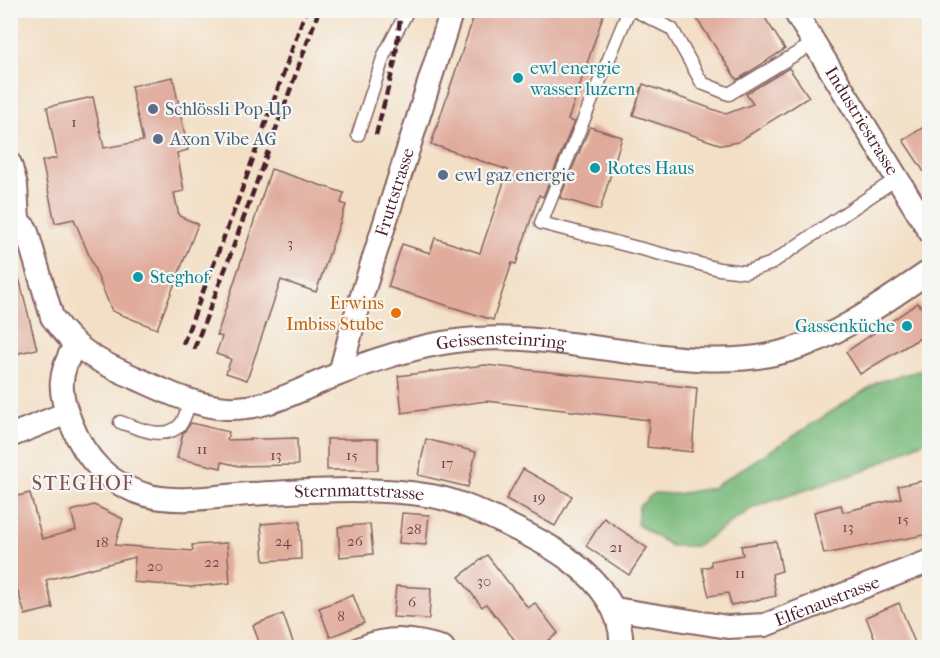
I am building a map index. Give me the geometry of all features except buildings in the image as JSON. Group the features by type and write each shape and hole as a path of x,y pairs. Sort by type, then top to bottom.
{"street":[{"name":"Fruttstrasse","path":"340,373 354,321 452,10"},
{"name":"Industriestrasse","path":"794,10 930,232"},
{"path":"10,164 16,185 14,222 26,229 52,317 75,345"},
{"name":"Geissensteinring","path":"75,345 123,373 190,401 229,408 259,405 281,399 340,373 404,353 477,339 525,340 689,357 762,357 792,350 835,332 930,271"},
{"name":"Sternmattstrasse","path":"75,345 62,372 61,387 67,413 81,446 96,467 127,488 147,495 168,498 339,490 385,491 434,496 476,510 552,547 581,568 615,609 622,638 621,648"},
{"path":"10,436 67,413"},
{"name":"Elfenaustrasse","path":"615,609 728,627 765,625 930,561"},
{"path":"362,648 394,639 417,640 443,648"}],"lane":[{"path":"358,135 384,55 408,10"},
{"path":"814,43 729,94 702,82 672,29 631,10 542,223 719,269 745,272 770,264 896,179"},
{"path":"120,422 150,432 171,430 181,423 190,401"}],"green space":[{"path":"929,368 929,439 864,471 754,507 697,546 671,546 637,524 639,506 654,493 676,494 712,488 878,382"}],"railway":[{"path":"183,344 240,195 306,10"},
{"path":"194,349 319,10"},
{"path":"376,135 395,61 401,10"}],"place":[{"name":"ewl energie wasser luzern","path":"518,78"},
{"name":"Schlössli Pop-Up","path":"153,109"},
{"name":"Axon Vibe AG","path":"158,139"},
{"name":"Rotes Haus","path":"595,168"},
{"name":"ewl gaz energie","path":"443,175"},
{"name":"Steghof","path":"138,277"},
{"name":"Erwins Imbiss Stube","path":"396,313"},
{"name":"Gassenküche","path":"907,326"}],"district":[{"name":"STEGHOF","path":"83,483"}]}
